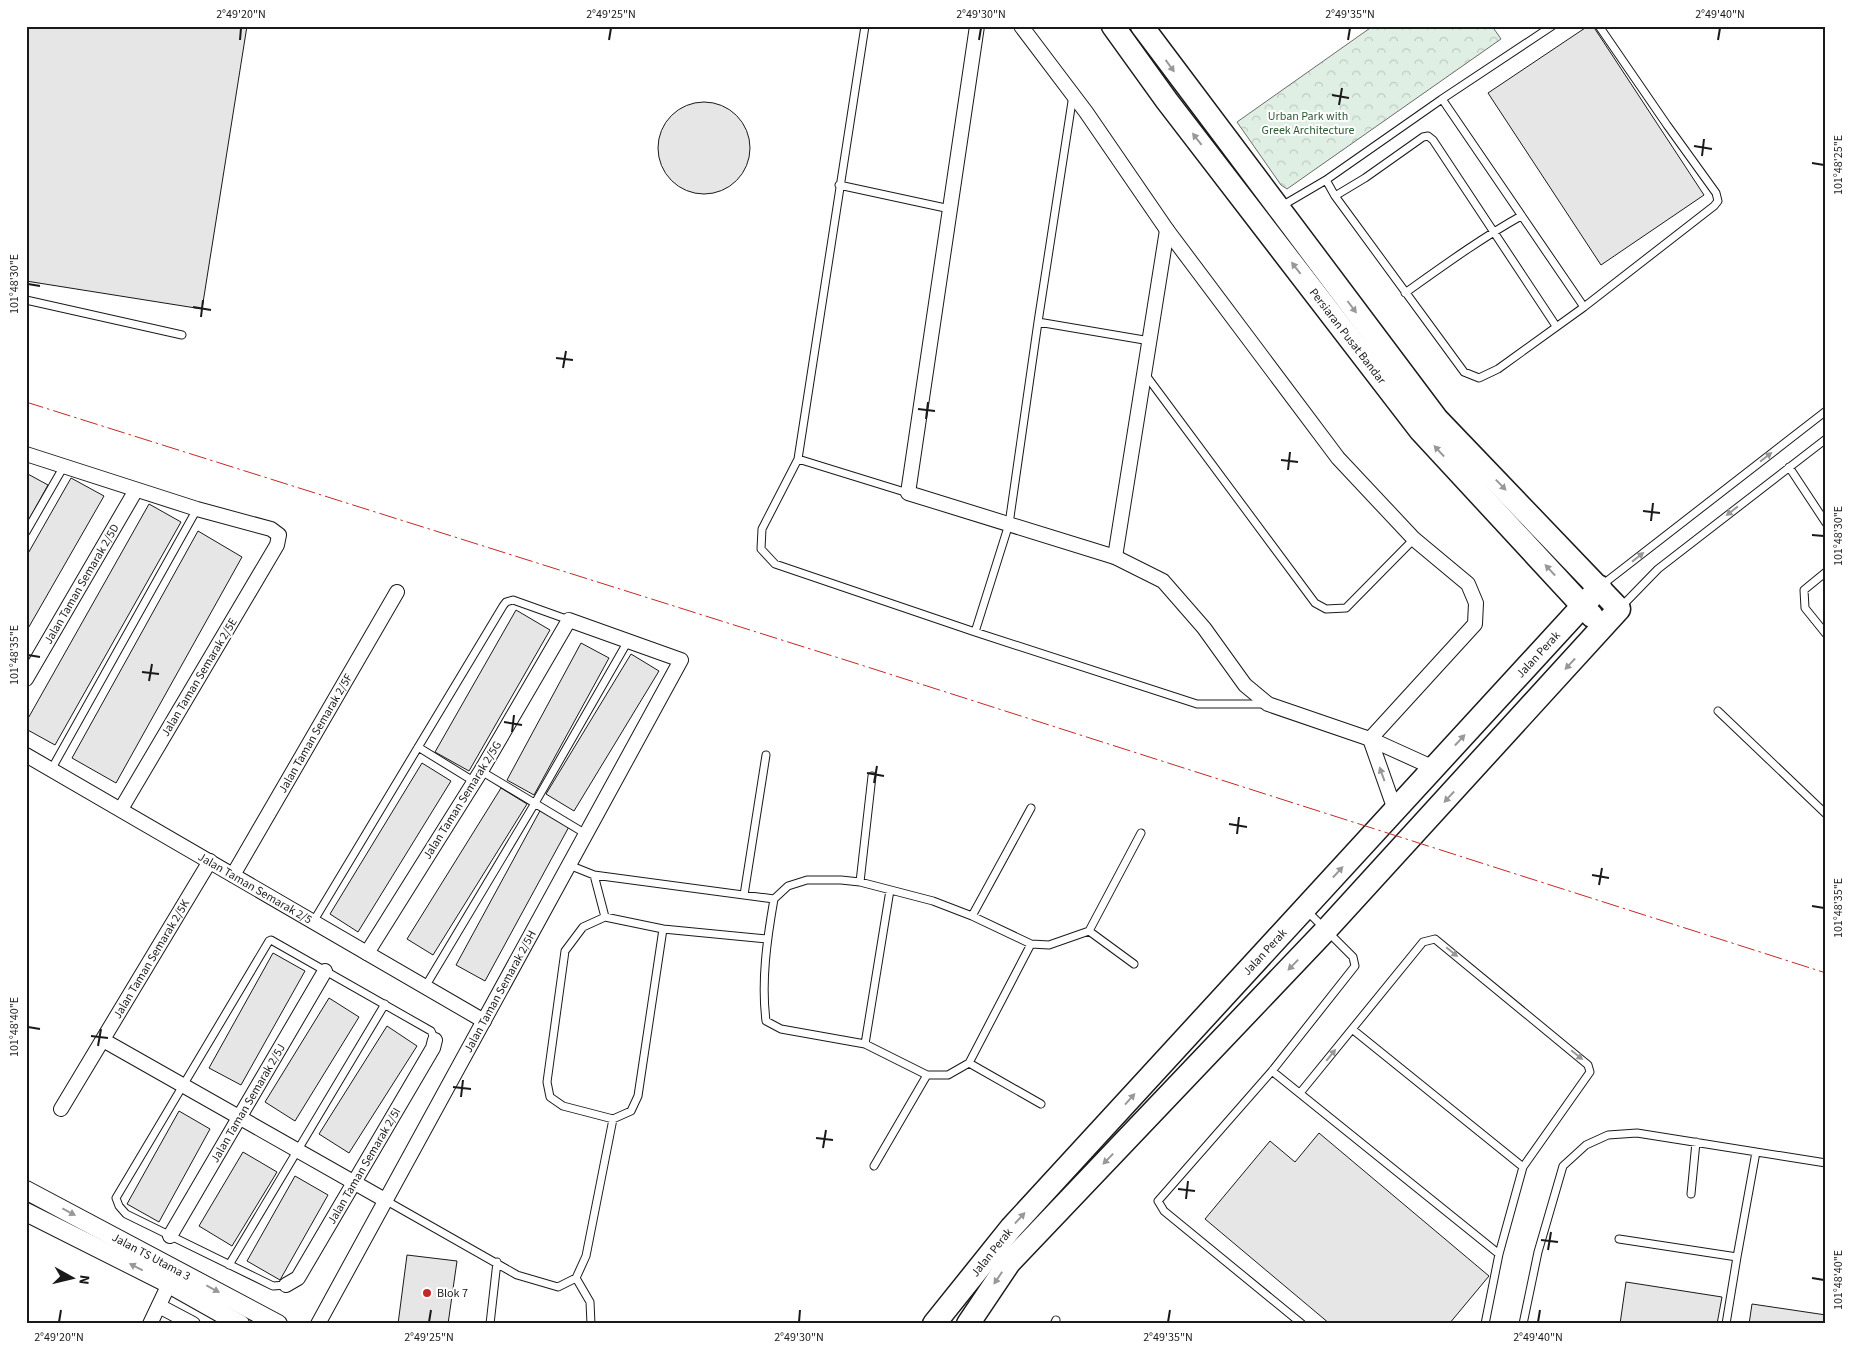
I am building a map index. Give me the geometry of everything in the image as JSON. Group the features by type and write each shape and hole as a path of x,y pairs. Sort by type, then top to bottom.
{"main road":[{"name":"Persiaran Pusat Bandar","path":"1113,26 1167,101 1420,430 1603,628"},
{"name":"Persiaran Pusat Bandar","path":"1142,26 1437,419 1619,609"},
{"name":"Jalan Perak","path":"934,1324 1011,1228 1600,587"},
{"name":"Jalan Perak","path":"968,1324 1009,1263 1326,930 1619,609"},
{"path":"1388,817 1412,812 1419,812 1430,817"}],"street":[{"path":"977,26 908,493 1115,557 1163,581 1204,628 1245,685 1268,704 1370,739 1434,768"},
{"path":"1021,26 1073,95 1167,230 1338,458 1414,539 1468,584 1476,603 1475,624 1370,739"},
{"path":"1115,557 1167,230"},
{"path":"26,454 197,509"},
{"name":"Jalan Taman Semarak 2/5D","path":"26,679 136,490"},
{"name":"Jalan Taman Semarak 2/5E","path":"121,809 277,545 279,535 271,528 197,509"},
{"name":"Jalan Taman Semarak 2/5F","path":"233,874 397,592"},
{"path":"569,620 628,641"},
{"name":"Jalan Taman Semarak 2/5G","path":"367,953 478,776 569,620"},
{"name":"Jalan Taman Semarak 2/5H","path":"318,1324 681,660 628,641"},
{"path":"1370,739 1388,817"},
{"name":"Jalan Taman Semarak 2/5","path":"26,755 484,1021"},
{"name":"Jalan Taman Semarak 2/5K","path":"61,1109 210,861"},
{"name":"Jalan Taman Semarak 2/5J","path":"170,1236 325,971"},
{"path":"102,1040 386,1200"},
{"name":"Jalan Taman Semarak 2/5I","path":"286,1285 298,1278 433,1048 435,1040"},
{"name":"Jalan TS Utama 3","path":"26,1190 278,1324"},
{"name":"Jalan TS Utama 3","path":"26,1212 169,1284 240,1324"},
{"path":"150,1324 169,1284"},
{"path":"159,1306 193,1324"}],"lane":[{"path":"865,26 798,459 762,529 761,549 775,564 975,632 1197,704 1268,704"},
{"path":"1278,208 1326,180 1442,98 1552,26"},
{"path":"1326,180 1335,196 1464,372 1479,378 1498,369 1584,306 1714,206 1718,200 1716,193 1599,26"},
{"path":"975,632 1009,524 1073,95"},
{"path":"1442,98 1584,306"},
{"path":"1335,196 1423,137 1428,136 1433,140 1556,326"},
{"path":"840,185 950,209"},
{"path":"1405,293 1494,231 1521,216"},
{"path":"26,300 182,335"},
{"path":"1038,322 1150,340"},
{"path":"1144,373 1315,603 1326,609 1346,608 1414,539"},
{"path":"1600,587 1826,410"},
{"path":"1619,609 1658,569 1826,439"},
{"path":"798,459 908,493"},
{"path":"26,532 64,466"},
{"path":"1789,467 1826,523"},
{"path":"51,771 197,509"},
{"path":"1826,572 1804,590 1805,608 1826,634"},
{"path":"313,922 506,602 513,600 569,620"},
{"path":"424,986 535,803 628,641"},
{"path":"1718,711 1826,814"},
{"path":"418,747 535,803 586,834"},
{"path":"744,895 766,755"},
{"path":"860,882 872,776"},
{"path":"972,916 1031,808"},
{"path":"1031,944 969,1063 948,1074 926,1075 865,1044 781,1029 766,1021 764,1007 767,939 774,899 788,886 806,880 860,882 934,901 972,916 1031,944 1049,944 1089,931 1142,833"},
{"path":"569,864 594,875 774,899"},
{"path":"594,875 605,918"},
{"path":"865,1044 890,890"},
{"path":"1302,1324 1164,1211 1158,1201 1272,1071 1355,966 1353,957 1305,908"},
{"path":"662,929 638,1096 631,1111 613,1118 563,1106 550,1097 547,1082 565,952 584,927 605,918 662,929 767,939"},
{"path":"1089,931 1134,964"},
{"path":"1300,1093 1423,942 1435,939 1588,1065 1590,1072 1523,1167 1499,1254 1486,1324"},
{"path":"286,1285 273,1286 126,1214 119,1206 116,1198 268,941 271,940 431,1031 435,1040"},
{"path":"230,1265 296,1150 384,1004"},
{"path":"1352,1029 1523,1167"},
{"path":"969,1063 1041,1104"},
{"path":"1272,1071 1499,1254"},
{"path":"874,1166 926,1075"},
{"path":"386,1200 497,1262 517,1276 558,1287 576,1278 586,1256 613,1118"},
{"path":"1523,1324 1538,1252 1563,1166 1586,1145 1608,1135 1637,1133 1826,1163"},
{"path":"1691,1194 1696,1142"},
{"path":"1726,1324 1736,1257 1756,1152"},
{"path":"1619,1239 1736,1257"},
{"path":"490,1324 497,1262"},
{"path":"576,1278 590,1302 591,1324"}],"green space":[{"name":"Urban Park with Greek Architecture","path":"1373,26 1492,26 1501,39 1287,189 1281,185 1237,122"}],"building":[{"path":"26,26 247,26 202,309 26,281"},
{"path":"1588,26 1593,26 1704,195 1601,265 1488,93"},
{"path":"704,102 713,103 730,110 742,122 749,139 749,157 742,174 730,186 713,193 704,194 695,193 678,186 666,174 659,157 658,148 659,139 666,122 678,110 695,103"},
{"path":"26,473 48,485 26,525"},
{"path":"71,478 104,496 26,632 26,557"},
{"path":"149,504 181,522 55,745 26,729 26,722"},
{"path":"198,531 242,557 116,783 72,758"},
{"path":"516,610 550,630 469,771 435,752"},
{"path":"581,643 609,658 534,795 507,780"},
{"path":"631,654 659,671 574,811 546,794"},
{"path":"422,763 451,781 358,932 330,914"},
{"path":"501,788 527,804 433,955 407,939"},
{"path":"542,807 571,823 485,981 456,965"},
{"path":"273,953 305,971 241,1085 209,1068"},
{"path":"329,998 359,1017 295,1121 265,1102"},
{"path":"387,1026 417,1046 349,1153 319,1134"},
{"path":"179,1111 210,1129 159,1222 127,1204"},
{"path":"1319,1133 1489,1276 1449,1324 1330,1324 1205,1219 1270,1141 1295,1162"},
{"path":"243,1152 277,1172 232,1246 199,1226"},
{"path":"295,1176 328,1195 280,1280 247,1261"},
{"name":"Blok 7","path":"407,1255 457,1261 448,1324 398,1324"},
{"path":"1626,1282 1722,1297 1717,1324 1620,1324"},
{"path":"1752,1304 1826,1315 1826,1324 1749,1324"}],"power":[{"path":"26,402 858,664 1826,973"}],"place":[{"name":"Blok 7","path":"427,1293"}]}
